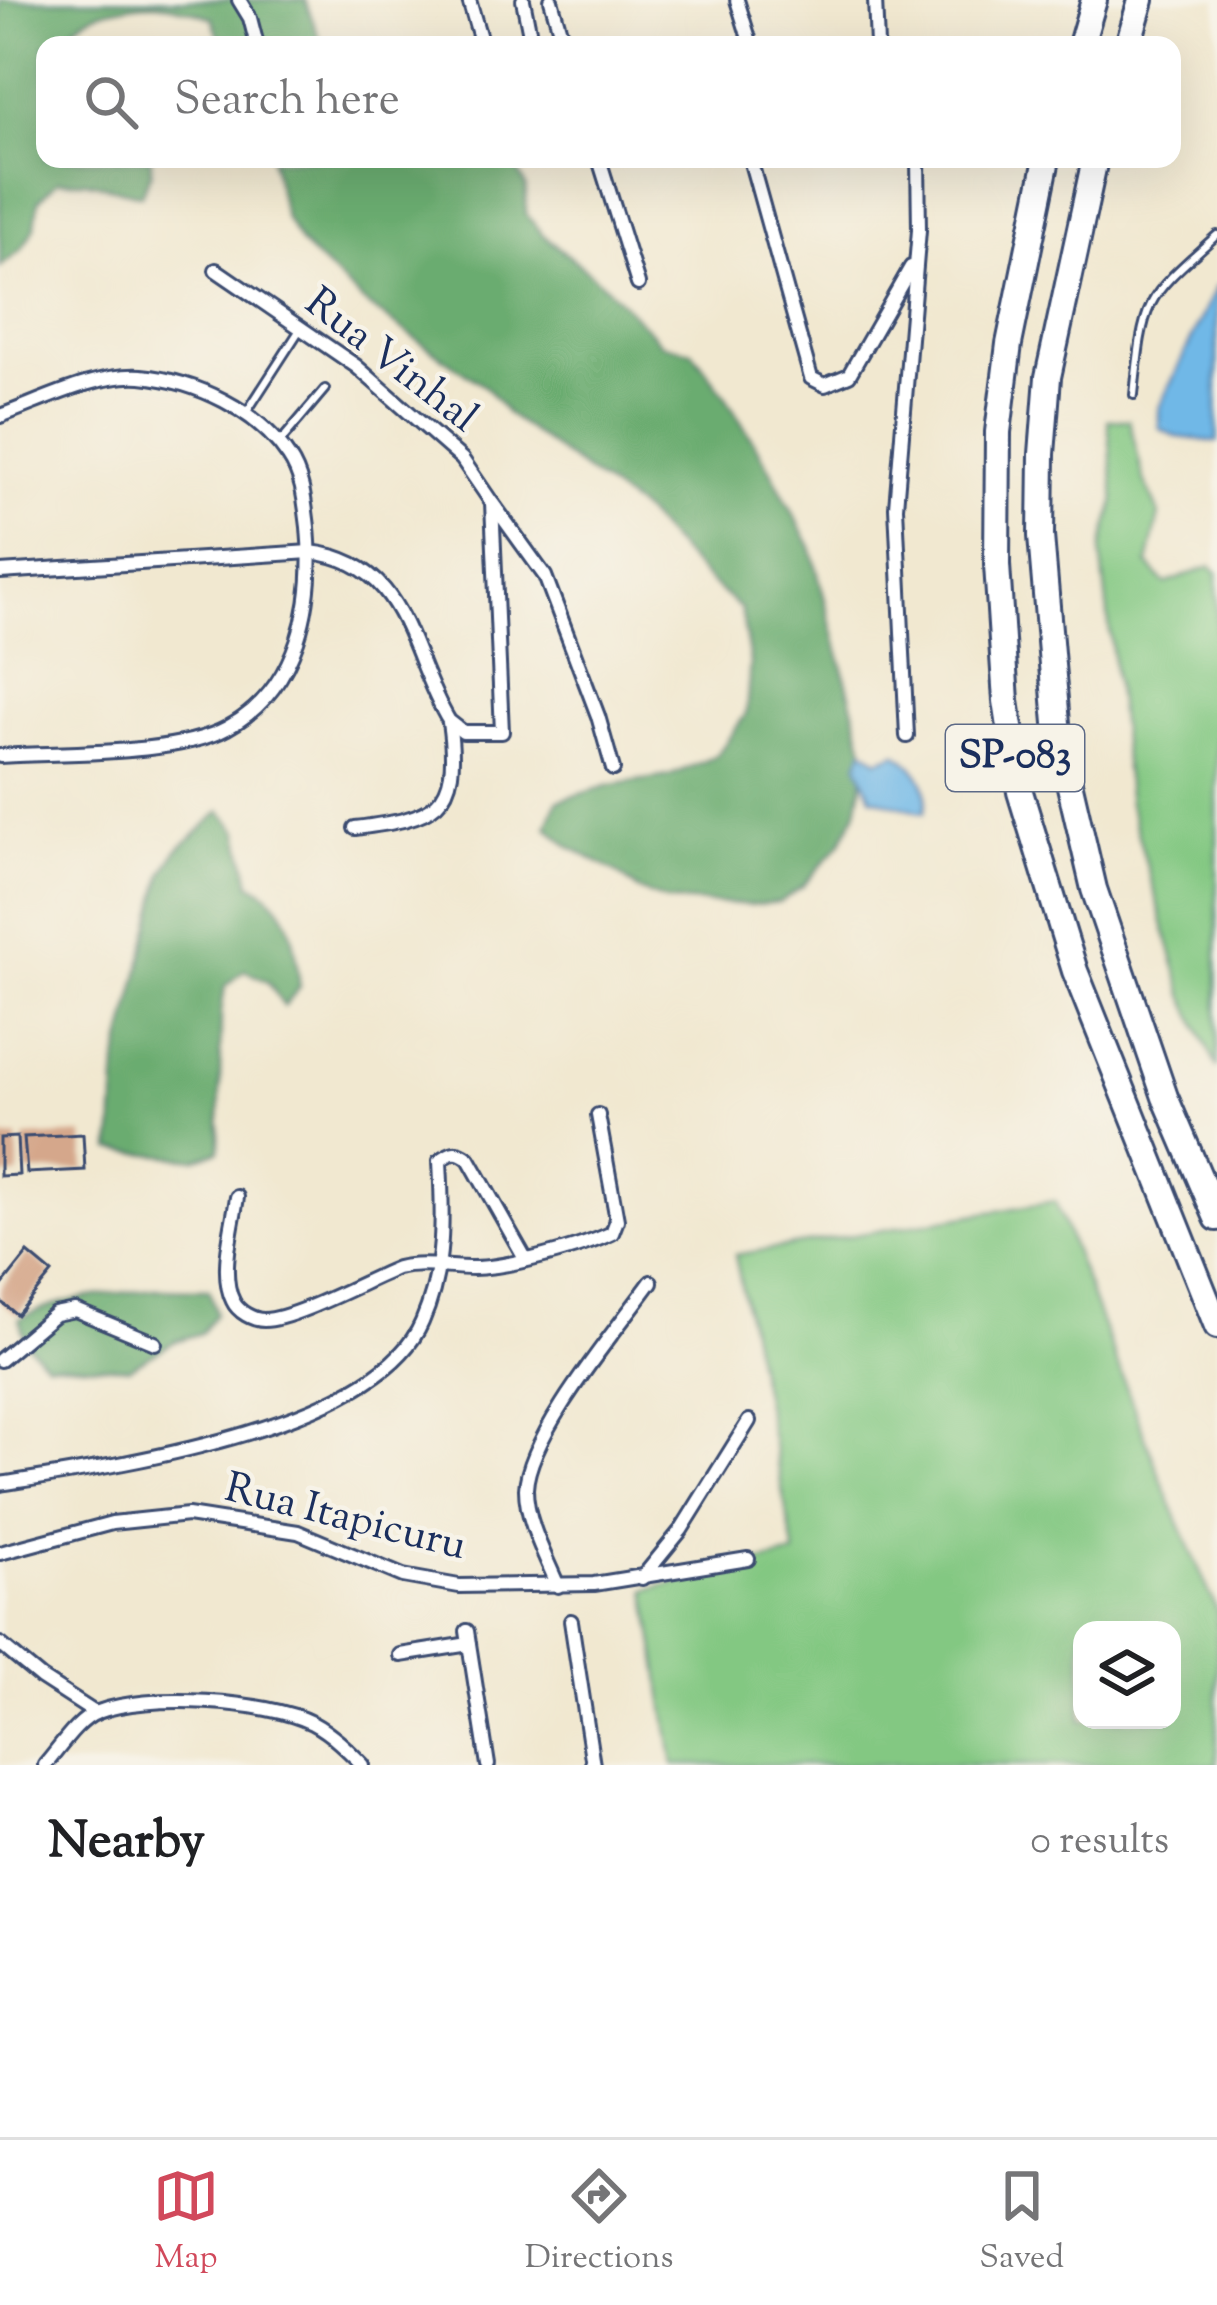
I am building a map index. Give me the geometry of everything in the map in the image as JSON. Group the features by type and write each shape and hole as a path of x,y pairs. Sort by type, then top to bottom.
{"highway":[{"path":"1084,36 1094,0"},
{"path":"1131,36 1141,0"},
{"name":"SP-083","path":"1045,168 1009,344 998,432 997,565 1006,701 1020,792 1075,971 1217,1326"},
{"name":"SP-083","path":"1093,168 1048,377 1042,454 1041,536 1058,735 1094,889 1165,1097 1217,1218"}],"street":[{"path":"238,0 255,36"},
{"path":"469,0 479,36"},
{"path":"523,0 530,36"},
{"path":"551,0 561,36"},
{"path":"737,0 748,36"},
{"path":"875,0 877,36"},
{"path":"602,168 638,284"},
{"path":"753,168 811,378 825,385 849,375 914,261"},
{"path":"908,736 896,507 919,230 918,168"},
{"name":"Rua Vinhal","path":"216,270 356,366 462,459 545,576 613,769"},
{"path":"0,416 89,384 136,375 177,382 246,413 292,460 304,494 310,552 302,634 281,675 256,706 226,729 176,744 0,756"},
{"path":"449,721 463,732 495,735 505,727 493,503"},
{"path":"0,572 310,552 351,562 392,596 449,721 453,774 441,800 426,815 355,828"},
{"path":"237,1197 230,1253 232,1300 243,1314 262,1321 415,1263 484,1268 592,1243 612,1233 617,1220 598,1115"},
{"path":"0,1484 146,1457 245,1432 305,1414 362,1388 389,1368 422,1324 441,1265 440,1161 450,1152 469,1159 525,1258"},
{"path":"558,1586 530,1515 526,1488 532,1460 559,1411 651,1282"},
{"path":"0,1360 56,1314 75,1310 154,1343"},
{"path":"642,1578 681,1530 749,1420"},
{"name":"Rua Itapicuru","path":"0,1553 112,1523 188,1515 298,1532 403,1576 459,1586 558,1586 642,1578 748,1559"},
{"path":"571,1621 593,1765"},
{"path":"400,1655 468,1638 488,1765"},
{"path":"0,1644 41,1678 95,1712"},
{"path":"45,1765 95,1712 160,1703 218,1702 256,1706 311,1723 363,1765"}],"lane":[{"path":"1134,395 1142,320 1156,289 1217,235"},
{"path":"246,413 300,330"},
{"path":"278,443 325,389"}],"green space":[{"path":"0,0 305,0 319,36 219,36 212,18 155,4 98,13 68,36 36,36 36,168 151,168 151,172 141,195 85,181 58,181 38,201 35,227 21,250 0,267"},
{"path":"273,168 516,168 526,187 526,214 542,234 607,287 662,344 692,351 769,467 811,547 867,759 857,811 840,844 803,886 780,902 668,901 638,890 547,827 557,801 610,785 669,776 716,756 746,714 750,662 741,609 643,512 507,414 487,388 366,304 301,244 285,217"},
{"path":"1108,420 1129,420 1144,480 1159,514 1148,564 1165,584 1211,566 1217,573 1217,1068 1184,996 1129,804 1101,551 1115,500"},
{"path":"221,811 239,832 250,883 276,903 290,927 300,987 284,1006 268,982 245,970 225,986 219,1151 195,1159 112,1150 117,1063 163,874 176,851"},
{"path":"1055,1201 1217,1611 1217,1765 674,1765 646,1590 795,1554 735,1255"},
{"path":"154,1289 209,1290 216,1314 201,1333 176,1341 129,1368 46,1363 26,1343 19,1319 37,1311 85,1298"}],"water":[{"path":"1217,285 1217,442 1177,437 1159,428 1159,408"},
{"path":"864,749 878,760 897,753 911,765 925,787 924,813 871,797 858,764"}],"building":[{"path":"83,1134 85,1170 27,1173 24,1137"},
{"path":"17,1137 19,1175 0,1176 0,1138"},
{"path":"28,1253 52,1273 17,1315 0,1301 0,1288"}]}
